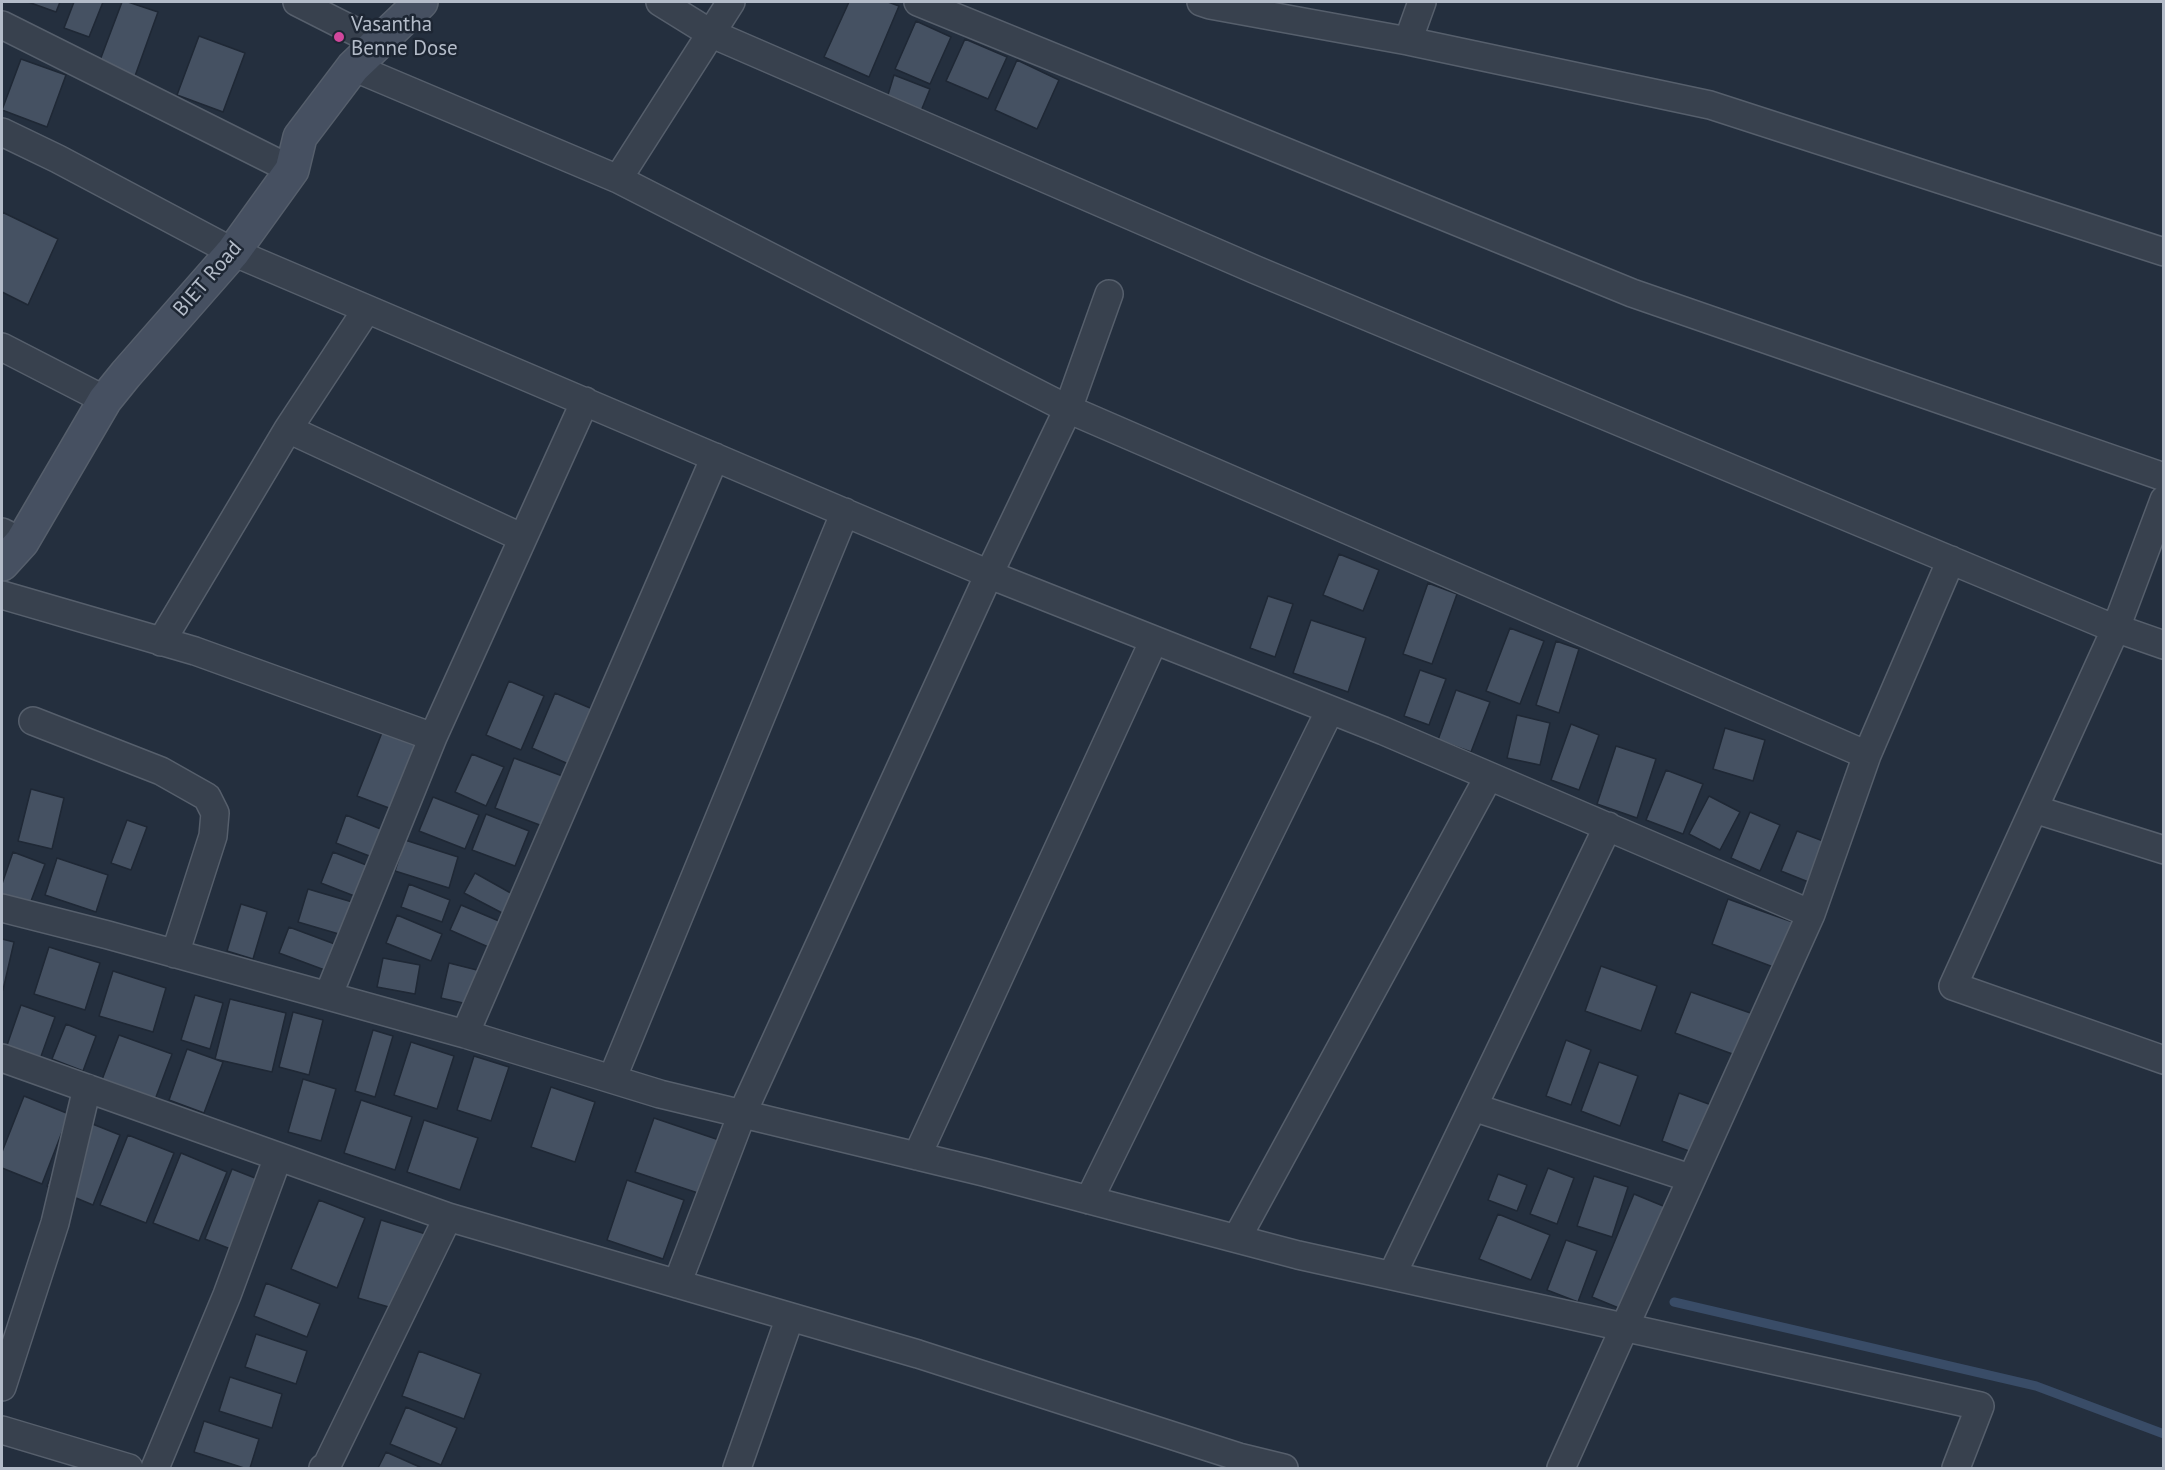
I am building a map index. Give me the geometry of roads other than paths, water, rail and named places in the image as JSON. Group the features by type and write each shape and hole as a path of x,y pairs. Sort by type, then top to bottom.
{"street":[{"path":"297,2 378,43"},
{"name":"BIET Road","path":"8,546 105,400 233,252 292,170 300,137 353,67 422,2"},
{"path":"660,2 710,33 1256,270 1951,560 2163,645"},
{"path":"618,178 730,2"},
{"path":"918,2 1632,293 2163,477"},
{"path":"1201,2 1408,41 1710,105 2163,252"},
{"path":"1408,41 1422,2"},
{"path":"2,25 292,170"},
{"path":"353,67 618,178 1068,410 1867,755"},
{"path":"2,132 58,159 233,252 989,574 1330,710 1811,914"},
{"path":"677,1284 742,1114 989,574 1068,410 1109,294"},
{"path":"161,642 288,429 367,309"},
{"path":"2,347 105,400"},
{"path":"328,996 433,737 585,401"},
{"path":"288,429 523,538"},
{"path":"465,1034 715,457"},
{"path":"2163,500 2116,628 1953,986 2163,1060"},
{"path":"612,1079 845,512"},
{"path":"1561,1468 1811,914 1867,755 1951,560"},
{"path":"2,595 195,651 433,737"},
{"path":"917,1156 1155,640"},
{"path":"1089,1200 1330,710"},
{"path":"33,721 161,771 207,797 216,813 213,836 175,954"},
{"path":"1237,1238 1489,776"},
{"path":"2034,809 2163,850"},
{"path":"1392,1275 1608,826"},
{"path":"2,908 465,1034 660,1094 917,1156 1298,1255 1980,1406 1956,1468"},
{"path":"2,1058 448,1217 918,1354 1239,1456 1284,1468"},
{"path":"2,1387 55,1222 87,1088"},
{"path":"1473,1107 1690,1178"},
{"path":"155,1468 227,1295 278,1156"},
{"path":"323,1468 327,1465 448,1217"},
{"path":"737,1468 790,1317"},
{"path":"2,1430 129,1468"}],"waterway":[{"path":"1674,1302 2036,1386 2164,1434"}],"place":[{"name":"Vasantha Benne Dose","path":"339,37"}]}
